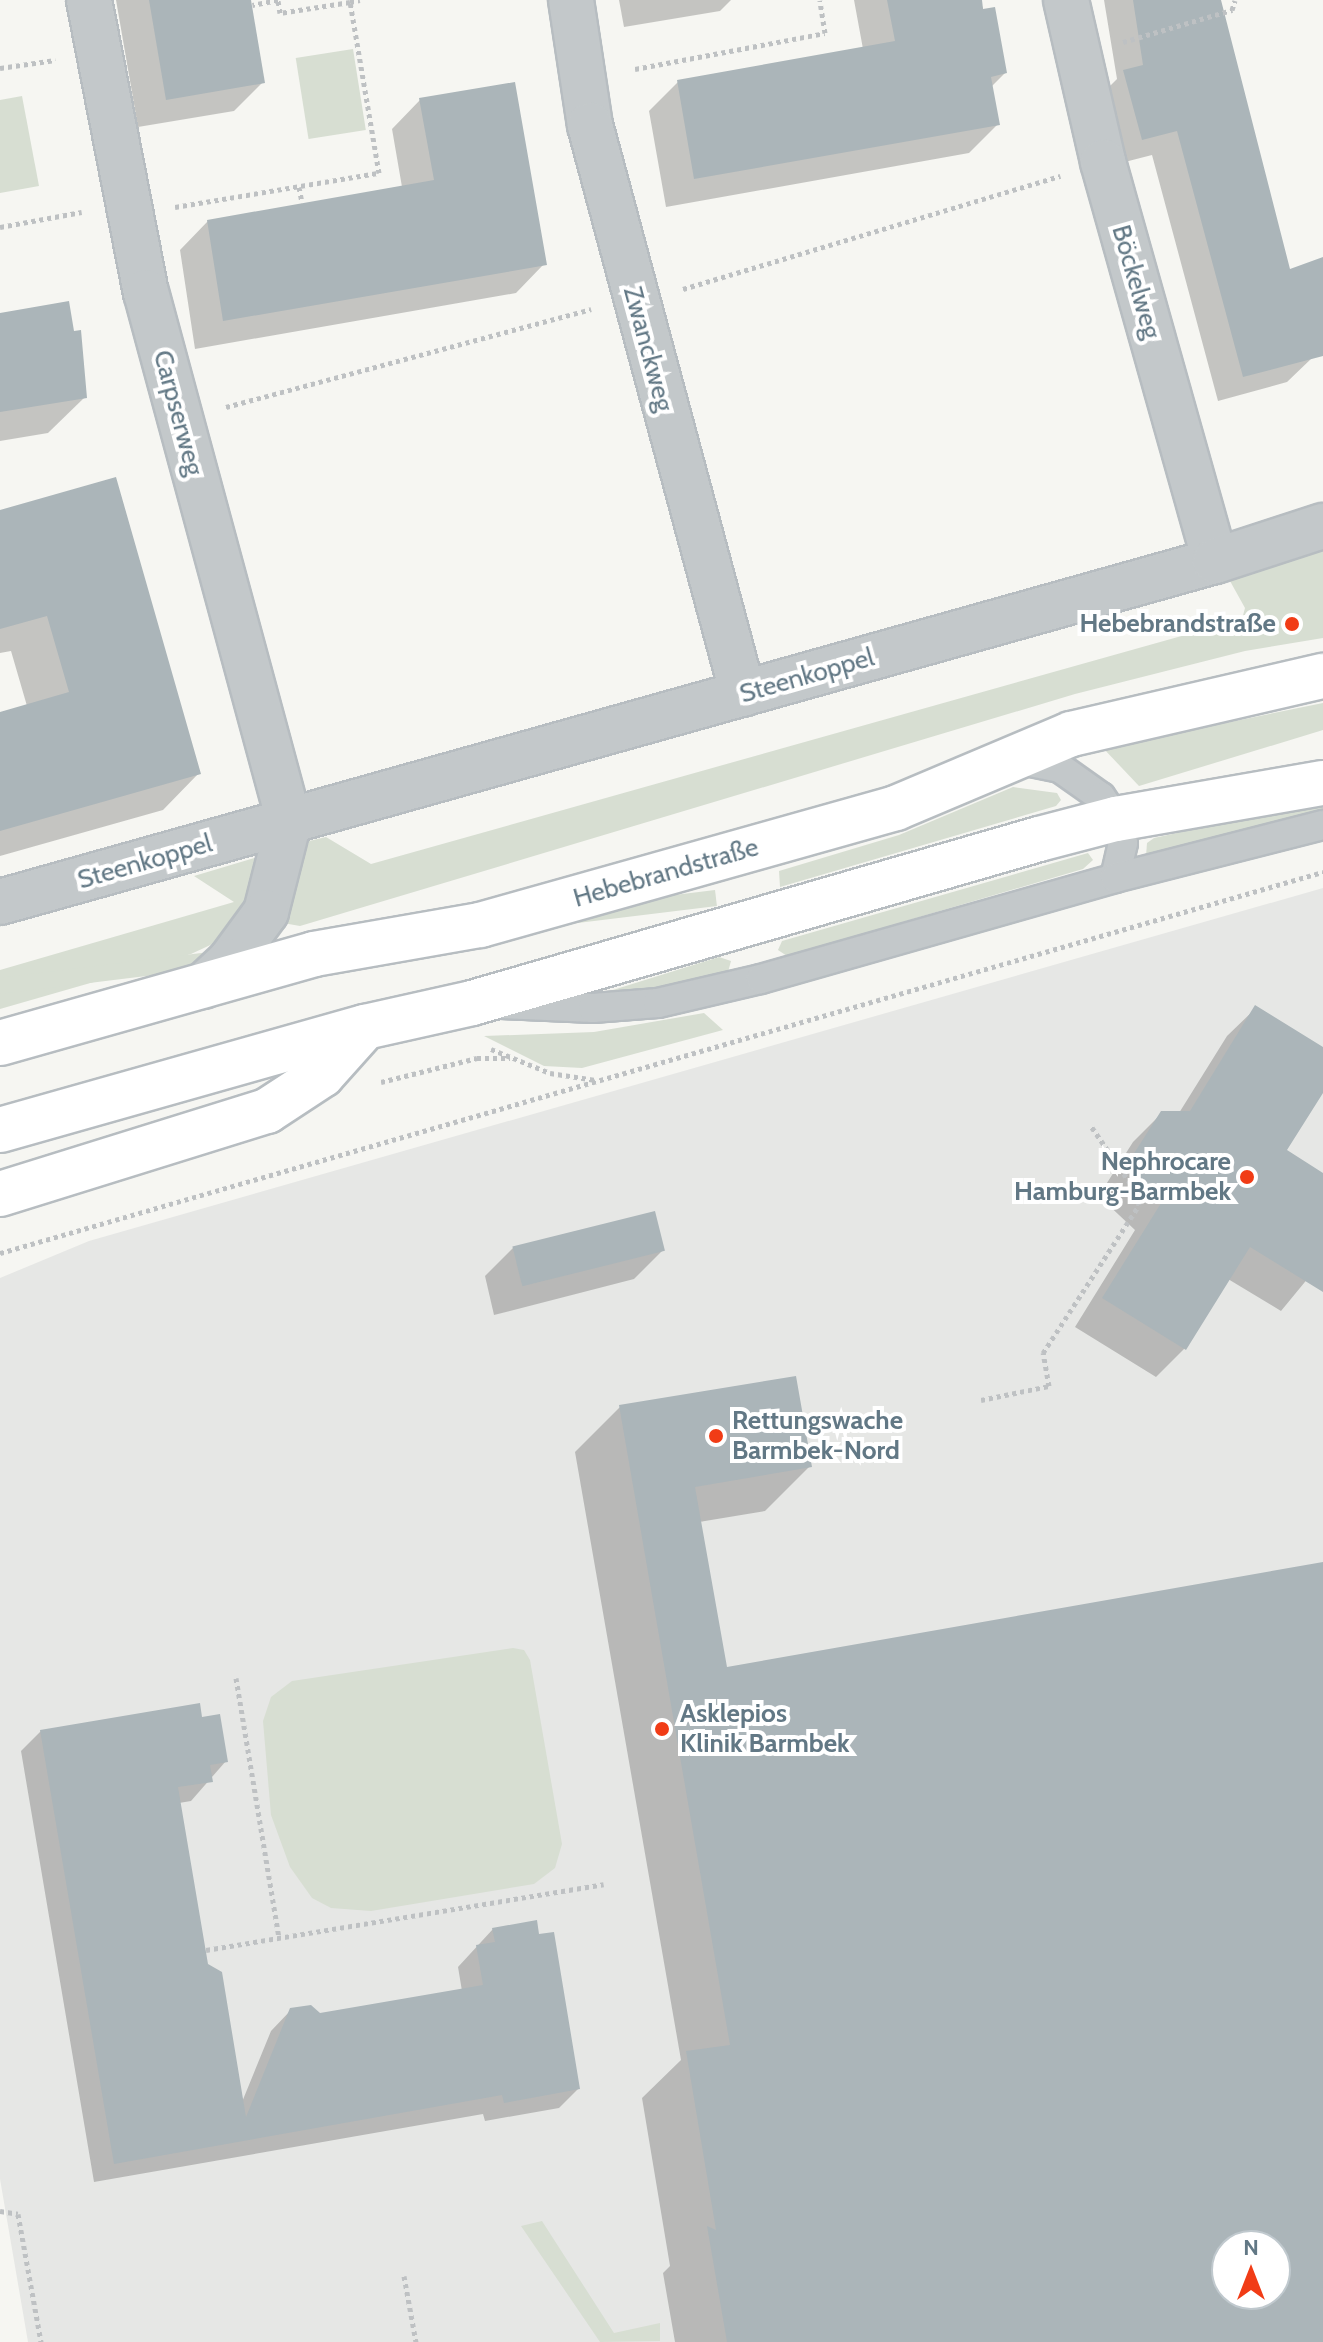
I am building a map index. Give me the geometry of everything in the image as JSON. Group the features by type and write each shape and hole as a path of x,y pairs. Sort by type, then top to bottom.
{"main road":[{"name":"Hebebrandstraße","path":"0,1043 380,939 480,925 896,808 1008,758 1131,717 1323,676"},
{"path":"0,1130 365,1027 472,1003 1116,819 1323,783"},
{"path":"0,1194 267,1111 322,1075 365,1027"}],"street":[{"name":"Carpserweg","path":"89,0 146,292 289,821"},
{"name":"Zwanckweg","path":"571,0 590,125 743,694"},
{"name":"Böckelweg","path":"1066,0 1103,162 1215,561"},
{"name":"Steenkoppel","path":"0,902 1215,561 1323,526"},
{"path":"203,986 230,961 266,912 289,821"}],"lane":[{"path":"1008,758 1073,774 1101,797 1116,819 1123,851 1115,878"},
{"path":"472,1003 593,1008 658,1003 776,975 1115,878 1323,825"}],"path":[{"path":"252,5 278,0 280,13 360,0"},
{"path":"635,69 825,33 820,0"},
{"path":"1080,54 1232,10 1235,0"},
{"path":"0,227 299,187 379,173 350,2"},
{"path":"299,187 302,203"},
{"path":"0,1253 1323,872"},
{"path":"372,1084 488,1056 600,1081"},
{"path":"981,1400 1049,1386 1043,1353 1139,1205 1135,1190 1091,1126"},
{"path":"236,1678 279,1938"},
{"path":"206,1950 604,1884"},
{"path":"0,2211 18,2214 41,2342"},
{"path":"404,2276 416,2342"}],"shaded area":[{"path":"353,49 366,130 309,139 296,58"},
{"path":"22,96 39,186 0,193 0,100"},
{"path":"1323,549 1323,638 1245,651 1075,694 300,926 283,923 309,841 326,837 371,864 1242,619 1245,608 1230,581"},
{"path":"1323,703 1323,730 1139,786 1103,748"},
{"path":"1013,787 1057,793 1061,800 1056,806 780,887 779,871 899,835"},
{"path":"1323,801 1323,812 1146,856 1147,843 1154,838"},
{"path":"1088,853 1093,860 1083,869 787,956 778,950 782,941"},
{"path":"258,857 255,890 238,921 219,941 191,954 0,1009 0,970 234,902 194,876"},
{"name":"Asklepios Klinik Barmbek","path":"1323,888 1323,2342 28,2342 0,2179 0,1278 89,1241"},
{"path":"715,890 717,906 0,994 0,978"},
{"path":"719,957 731,961 728,972 617,996 600,994"},
{"path":"704,1013 723,1030 582,1068 544,1066 484,1036 594,1032"},
{"path":"513,1648 524,1650 530,1660 562,1844 555,1868 534,1884 371,1911 331,1908 312,1898 290,1867 271,1815 263,1721 271,1697 292,1681"},
{"path":"542,2221 614,2333 660,2323 660,2341 600,2342 521,2226"}],"building":[{"path":"149,0 251,0 265,83 166,100"},
{"path":"887,0 982,0 983,9 995,7 1007,73 991,77 1000,125 694,179 677,80 895,41"},
{"path":"1133,0 1221,0 1290,269 1323,257 1323,356 1243,377 1177,131 1142,140 1123,70 1143,65"},
{"path":"515,82 547,265 223,321 207,220 434,180 419,98"},
{"path":"69,301 74,331 81,330 87,398 0,412 0,313"},
{"path":"116,477 201,774 0,831 0,712 69,692 47,616 0,629 0,510"},
{"name":"Nephrocare Hamburg-Barmbek","path":"1255,1005 1323,1047 1323,1093 1287,1150 1323,1173 1323,1292 1250,1247 1186,1350 1102,1298 1163,1200 1131,1171 1133,1155 1161,1111 1190,1111"},
{"path":"655,1211 665,1251 522,1286 512,1247"},
{"path":"796,1376 812,1467 695,1487 727,1667 1323,1562 1323,2342 727,2342 707,2226 716,2230 686,2051 730,2045 619,1405"},
{"path":"200,1703 202,1717 220,1714 228,1762 210,1765 213,1782 178,1787 208,1964 222,1972 246,2117 290,2008 311,2005 320,2013 483,1985 476,1945 495,1942 492,1928 537,1920 539,1934 554,1932 580,2089 504,2103 502,2095 114,2164 40,1730"}],"place":[{"name":"Hebebrandstraße","path":"1292,624"},
{"name":"Nephrocare Hamburg-Barmbek","path":"1247,1177"},
{"name":"Rettungswache Barmbek-Nord","path":"716,1436"},
{"name":"Asklepios Klinik Barmbek","path":"662,1729"}]}
